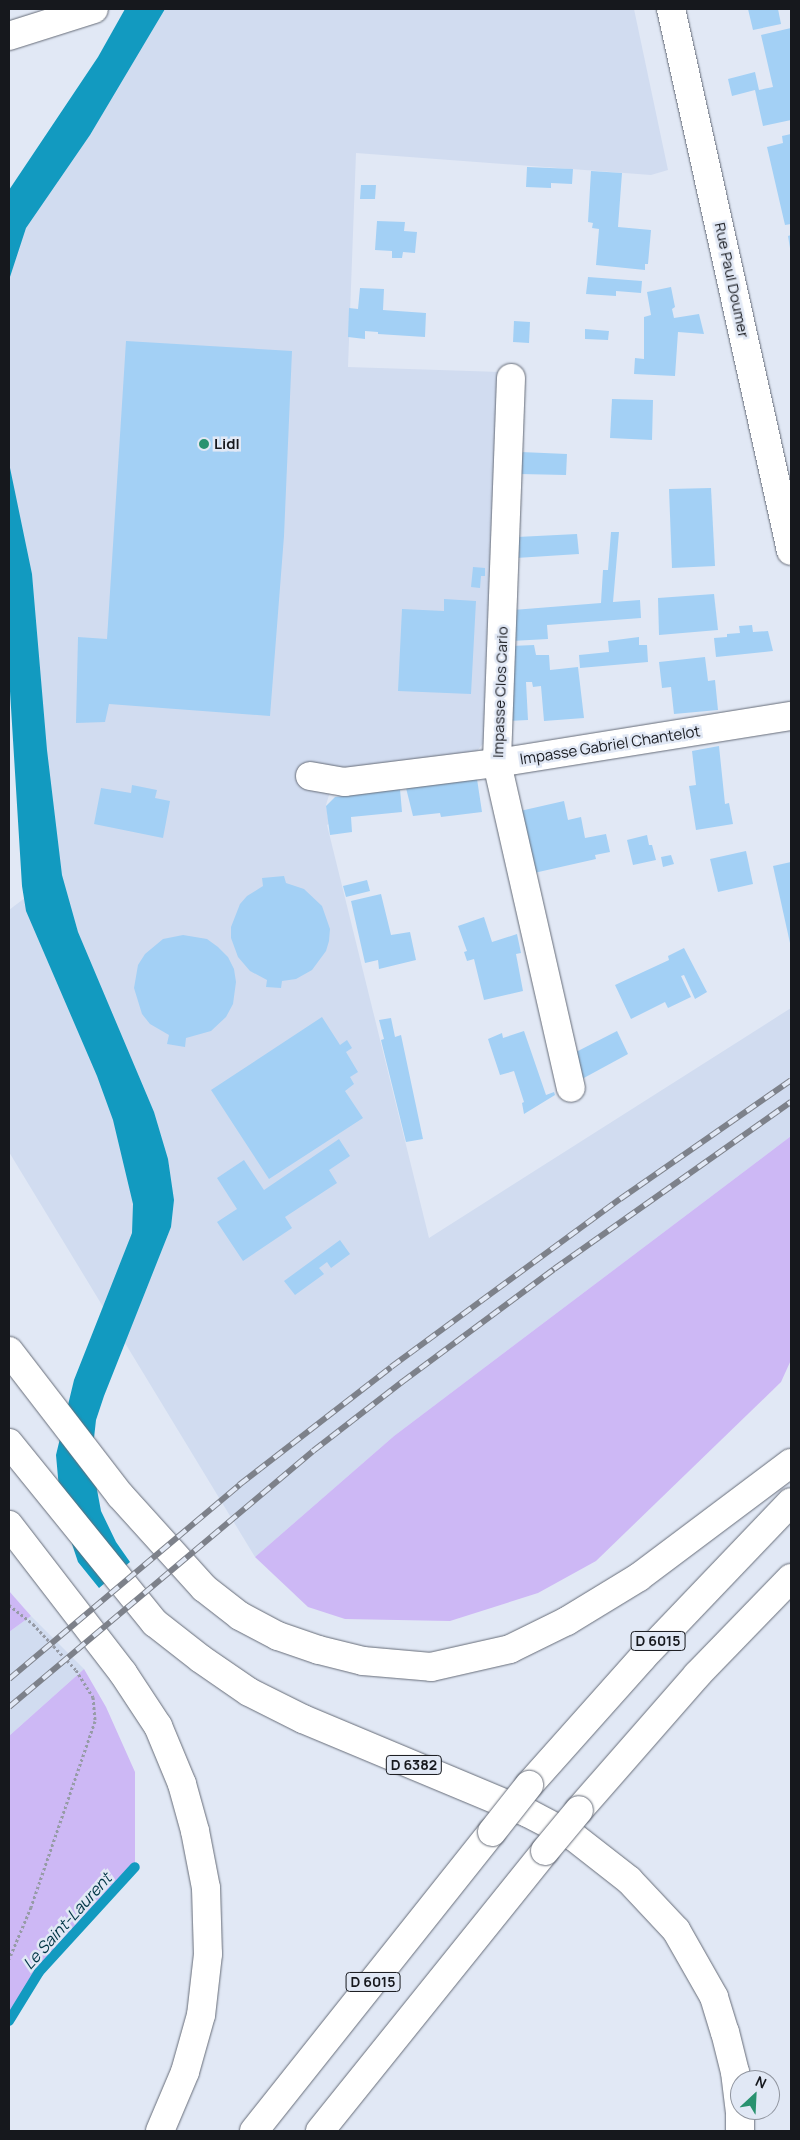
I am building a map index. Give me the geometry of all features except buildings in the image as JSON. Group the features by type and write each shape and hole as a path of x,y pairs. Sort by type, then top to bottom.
{"main road":[{"path":"9,36 94,9"},
{"name":"Rue Paul Doumer","path":"671,9 791,552"},
{"name":"Impasse Clos Cario","path":"511,378 497,763 570,1088"},
{"name":"Impasse Gabriel Chantelot","path":"310,776 344,782 497,763 791,716"},
{"path":"9,1351 120,1495 204,1588 240,1616 278,1636 318,1650 363,1661 432,1667 510,1649 567,1621 639,1577 791,1463"},
{"name":"D 6382","path":"9,1443 155,1623 201,1659 249,1692 303,1719 536,1817 574,1837 629,1880 676,1930 714,1997 735,2072 740,2111 740,2131"},
{"name":"D 6015","path":"254,2131 529,1785 642,1657 791,1502"},
{"path":"9,1526 123,1673 158,1726 182,1784 195,1831 206,1888 208,1954 201,2015 185,2072 160,2131"},
{"path":"320,2131 579,1810 697,1675 791,1578"}],"path":[{"path":"9,1605 33,1624 76,1670 93,1698 95,1721 31,1907 9,1959"}],"shaded area":[{"path":"143,9 634,9 668,170 651,175 356,153 348,367 500,372 488,737 477,751 336,772 326,805 329,824 327,825 429,1238 791,1008 791,1136 394,1436 255,1557 9,1152 9,910 42,885 9,571 9,237"},
{"path":"791,1136 791,1360 781,1382 596,1561 538,1593 450,1621 345,1619 308,1607 255,1557 394,1436"},
{"path":"9,1591 31,1616 9,1632"},
{"path":"31,1616 84,1669 9,1736 9,1632"},
{"path":"84,1669 106,1707 135,1772 135,1867 39,1972 9,2021 9,1736"}],"water":[{"path":"125,9 165,9 90,135 26,228 9,280 9,190 98,57"},
{"path":"9,463 32,574 47,750 62,875 78,932 154,1112 168,1159 174,1200 171,1227 96,1420 93,1447 95,1479 101,1511 116,1542 130,1562 99,1588 78,1562 61,1511 56,1455 74,1380 132,1233 133,1204 113,1120 97,1076 26,911 22,886 9,675"}],"waterway":[{"name":"Le Saint-Laurent","path":"9,2021 39,1972 135,1867"}],"railway":[{"path":"9,1679 239,1485 391,1367 620,1199 791,1080"},
{"path":"9,1707 313,1451 402,1382 554,1269 791,1102"}],"place":[{"name":"Lidl","path":"204,444"}]}
